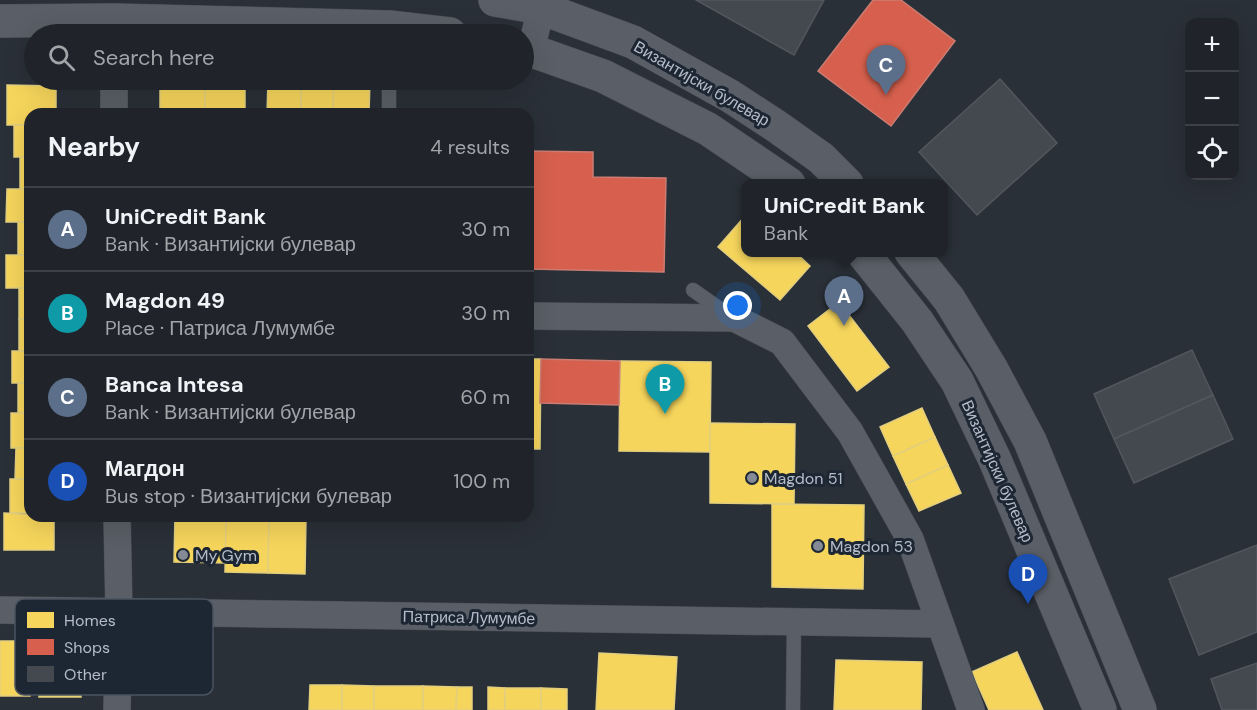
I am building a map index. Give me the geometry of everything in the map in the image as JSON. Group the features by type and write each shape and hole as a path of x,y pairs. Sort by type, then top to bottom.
{"street":[{"name":"Византијски булевар","path":"495,0 542,4 633,42 730,96 767,120 821,158 844,179"},
{"path":"585,0 595,14 633,42"},
{"path":"534,28 542,4"},
{"path":"0,21 114,18 241,24"},
{"path":"534,51 603,76 708,129 783,179"},
{"path":"114,90 114,108"},
{"name":"Византијски булевар","path":"865,257 917,321 957,381 995,460 1100,710"},
{"path":"915,257 949,299 991,368 1030,441 1140,710"},
{"path":"534,316 734,318 782,342 850,432 910,539 971,710"},
{"path":"117,522 118,599"},
{"name":"Патриса Лумумбе","path":"0,610 15,610"},
{"name":"Патриса Лумумбе","path":"213,613 939,624"},
{"path":"117,695 117,710"}],"lane":[{"path":"389,90 389,108"},
{"path":"693,290 734,318"},
{"path":"793,710 794,621"}],"building: Homes":[{"path":"7,85 24,85 24,90 56,90 56,108 24,108 24,125 7,125"},
{"path":"160,90 205,90 205,108 160,108"},
{"path":"205,90 245,90 245,108 205,108"},
{"path":"268,90 301,90 301,108 267,108"},
{"path":"301,90 334,90 333,108 301,108"},
{"path":"334,90 370,90 369,108 333,108"},
{"path":"14,125 24,125 24,157 14,157"},
{"path":"20,157 24,157 24,189 20,189"},
{"path":"7,189 24,189 24,222 6,222"},
{"path":"741,221 741,257 800,257 810,266 780,300 718,247"},
{"path":"18,222 24,222 24,255 18,255"},
{"path":"6,255 24,255 24,288 6,288"},
{"path":"19,288 24,288 24,319 19,319"},
{"path":"839,302 889,367 857,391 808,326"},
{"path":"19,319 24,319 24,351 19,351"},
{"path":"12,351 24,351 24,383 12,383"},
{"path":"534,359 541,359 540,449 534,449"},
{"path":"620,361 711,362 710,452 619,451"},
{"path":"18,383 24,383 24,413 18,413"},
{"path":"922,408 935,437 893,456 880,427"},
{"path":"11,413 24,413 24,448 11,448"},
{"name":"Magdon 51","path":"710,423 795,424 794,504 710,503"},
{"path":"935,437 948,465 906,484 893,456"},
{"path":"16,448 24,448 24,479 15,479"},
{"path":"948,465 961,493 919,511 906,484"},
{"path":"10,479 24,479 24,513 10,513"},
{"name":"Magdon 53","path":"772,504 864,505 863,589 772,587"},
{"path":"4,513 24,514 24,522 54,522 54,550 4,550"},
{"path":"175,522 227,522 225,563 174,562"},
{"path":"226,522 269,522 268,573 225,572"},
{"path":"269,522 306,522 305,574 268,573"},
{"path":"0,641 15,641 15,695 30,696 0,696"},
{"path":"1017,652 1043,710 989,710 972,672"},
{"path":"599,653 677,657 674,710 596,710"},
{"path":"836,660 922,662 921,710 834,710"},
{"path":"310,685 342,685 342,710 309,710"},
{"path":"342,685 374,686 374,710 342,710"},
{"path":"374,686 423,686 423,710 374,710"},
{"path":"423,686 457,687 456,710 423,710"},
{"path":"457,687 472,687 472,710 456,710"},
{"path":"488,687 505,688 505,710 488,710"},
{"path":"505,688 541,688 541,710 505,710"},
{"path":"541,688 567,689 567,710 541,710"},
{"path":"39,695 81,695 81,697 39,697"}],"building: Shops":[{"path":"873,0 901,0 955,41 891,126 818,71"},
{"path":"534,151 593,152 593,177 666,178 664,272 534,269"},
{"path":"541,359 620,361 619,405 540,403"}],"building: Other":[{"path":"696,0 824,0 794,55"},
{"path":"1000,79 1057,143 977,215 948,184 948,179 944,179 919,152"},
{"path":"1192,350 1213,395 1114,439 1094,394"},
{"path":"1213,395 1233,439 1134,483 1114,439"},
{"path":"1257,545 1257,632 1199,655 1169,579"},
{"path":"1257,663 1257,710 1222,710 1211,679"}],"place":[{"name":"Banca Intesa","path":"886,95"},
{"name":"UniCredit Bank","path":"844,326"},
{"name":"Magdon 49","path":"665,414"},
{"name":"Magdon 51","path":"752,478"},
{"name":"Magdon 53","path":"818,546"},
{"name":"My Gym","path":"183,555"},
{"name":"Магдон","path":"1028,604"}]}
